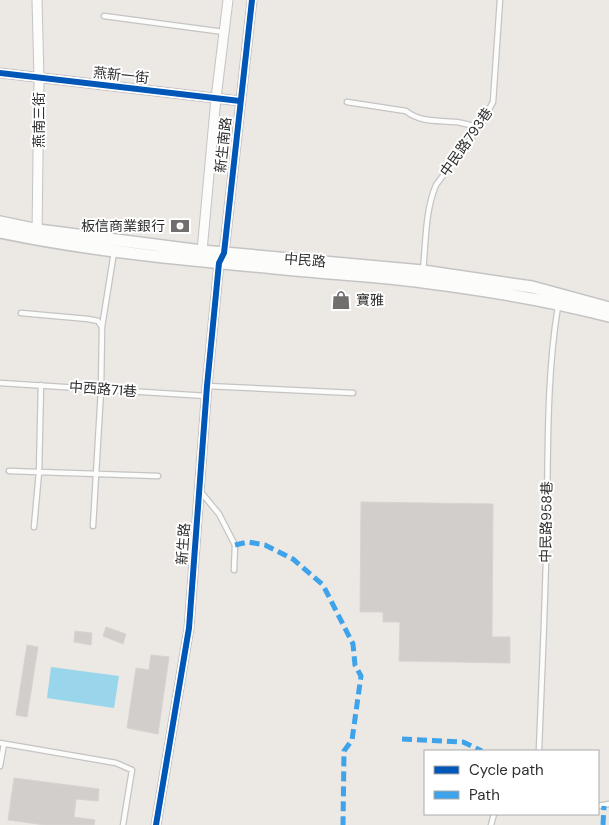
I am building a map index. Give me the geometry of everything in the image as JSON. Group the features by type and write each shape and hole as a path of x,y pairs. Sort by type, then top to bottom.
{"main road":[{"name":"中民路","path":"0,222 37,235 114,251 222,258 423,276 609,308"},
{"name":"中民路","path":"0,232 202,251 222,258"},
{"name":"中民路","path":"559,299 609,316"}],"street":[{"name":"燕南三街","path":"37,235 38,0"},
{"name":"新生南路","path":"202,251 216,98 228,0"},
{"name":"新生南路","path":"222,258 252,0"},
{"name":"燕新一街","path":"0,73 240,101"},
{"name":"新生路","path":"156,825 189,628 207,386 222,258"}],"lane":[{"name":"中民路793巷","path":"423,276 429,208 436,185 479,127 493,102 500,0"},
{"path":"104,16 224,32"},
{"path":"347,102 406,111 412,116 427,121 456,122 479,127"},
{"path":"94,526 101,390 102,327 114,251"},
{"name":"中民路958巷","path":"539,750 547,512 548,408 554,330 559,299"},
{"path":"21,313 88,319 98,321 102,327"},
{"name":"中西路71巷","path":"0,384 207,396"},
{"path":"34,527 39,472 41,385"},
{"path":"207,386 353,393"},
{"path":"10,471 158,476"},
{"path":"200,490 219,514 234,545 234,570"},
{"path":"0,766 2,744 116,763 132,770 123,825"}],"water":[{"path":"51,667 119,676 114,708 47,698"}],"building":[{"path":"361,502 493,504 492,637 510,637 510,663 399,661 400,622 383,622 383,612 360,612"},
{"path":"106,627 126,634 123,644 103,636"},
{"path":"75,631 92,633 91,645 74,642"},
{"path":"27,645 38,647 27,717 16,715"},
{"path":"151,655 169,657 158,734 127,728 136,668 149,670"},
{"path":"14,778 99,789 98,801 76,799 74,817 95,820 94,825 45,825 8,820"}],"marked path":[{"path":"235,545 248,542 265,545 293,559 323,585 353,644 355,665 361,676 352,740 344,751 343,825"},
{"path":"402,739 463,742 480,750"},
{"path":"603,825 604,806"}],"cycle path":[{"path":"156,825 189,628 207,386 219,263 224,253 252,0"},
{"path":"0,73 240,101"}],"place":[{"name":"板信商業銀行","path":"180,226"},
{"name":"寶雅","path":"341,300"}]}
